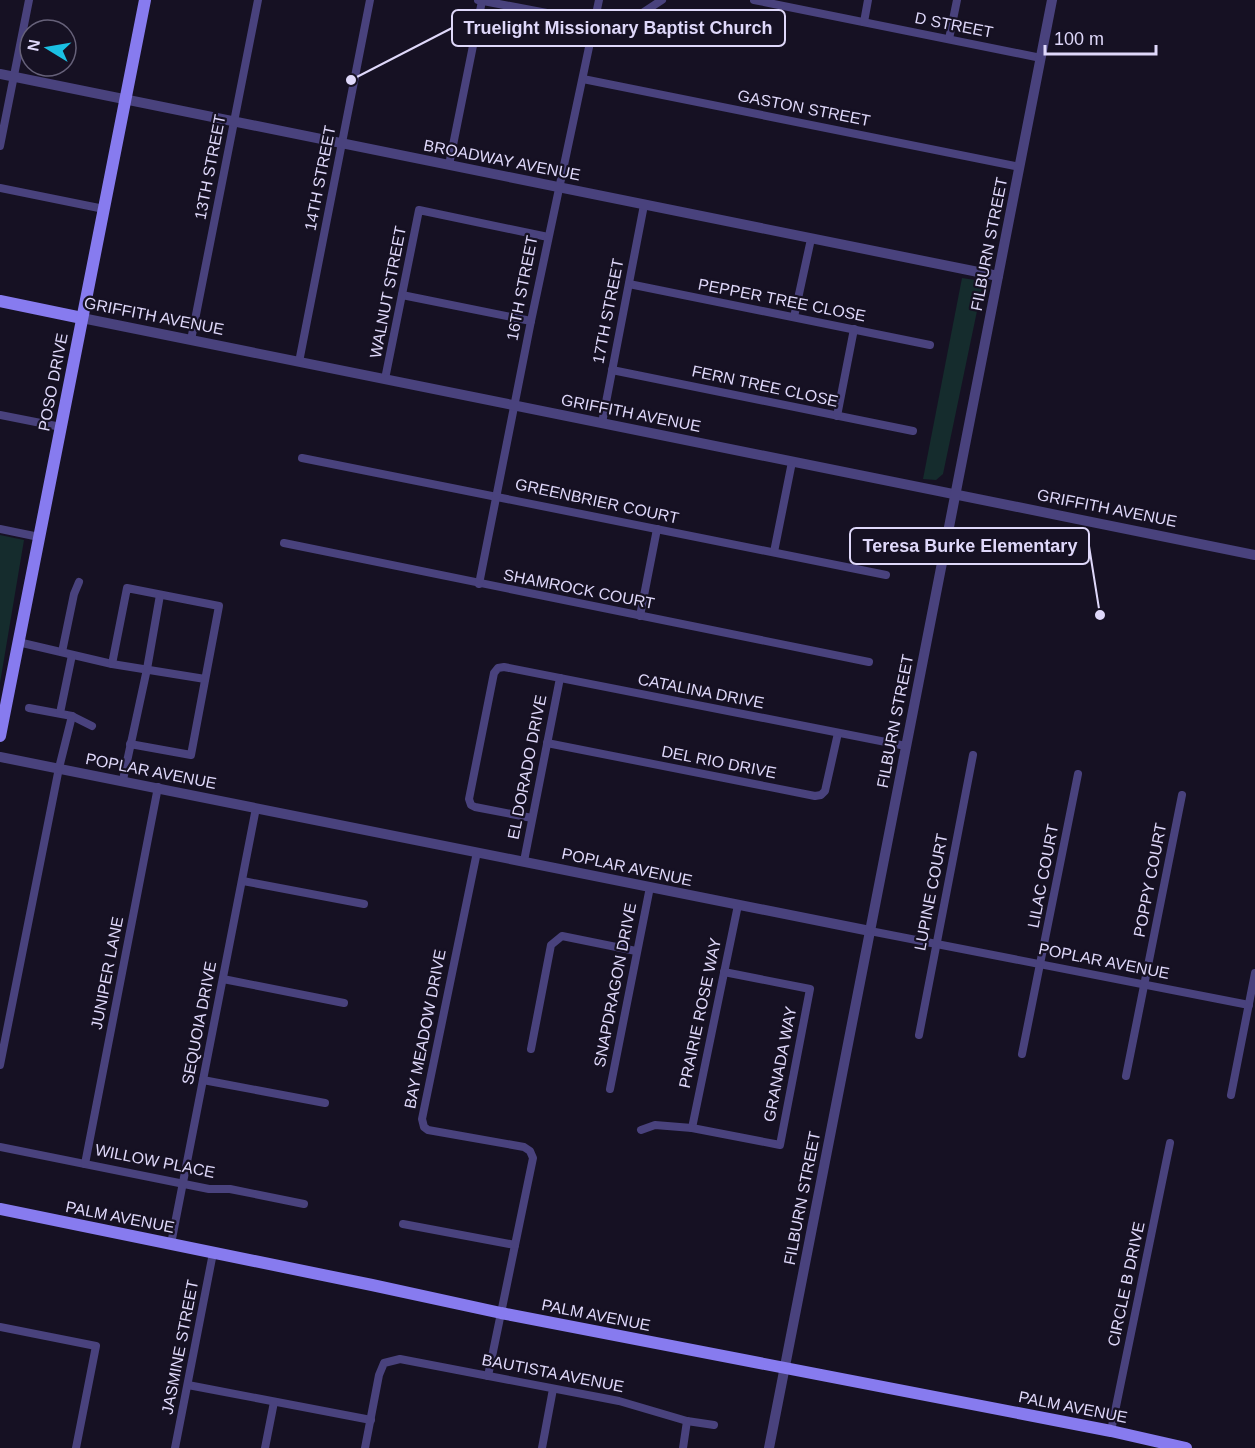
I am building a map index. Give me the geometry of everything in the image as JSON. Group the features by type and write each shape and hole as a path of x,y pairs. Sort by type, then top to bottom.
{"main road":[{"name":"POSO DRIVE","path":"0,736 145,0"},
{"name":"GRIFFITH AVENUE","path":"0,302 82,318"},
{"name":"PALM AVENUE","path":"0,1209 501,1313 1111,1431 1186,1448"}],"street":[{"path":"0,146 29,0"},
{"name":"13TH STREET","path":"191,340 258,0"},
{"name":"14TH STREET","path":"299,362 370,0"},
{"path":"449,165 480,0 594,22 624,25 662,0"},
{"name":"16TH STREET","path":"479,584 548,237 599,0"},
{"name":"D STREET","path":"754,0 778,2 1041,58"},
{"path":"864,22 868,0"},
{"path":"949,39 957,0"},
{"name":"FILBURN STREET","path":"769,1448 1052,0"},
{"name":"BROADWAY AVENUE","path":"0,74 998,276"},
{"name":"GASTON STREET","path":"583,79 1020,167"},
{"path":"0,188 104,209"},
{"name":"17TH STREET","path":"602,423 644,205"},
{"name":"WALNUT STREET","path":"385,379 419,210 548,237"},
{"path":"794,317 811,239"},
{"name":"PEPPER TREE CLOSE","path":"629,284 930,345"},
{"path":"402,295 531,321"},
{"name":"GRIFFITH AVENUE","path":"82,318 1255,555"},
{"path":"837,416 854,329"},
{"name":"FERN TREE CLOSE","path":"612,370 913,431"},
{"path":"0,415 61,427"},
{"name":"GREENBRIER COURT","path":"302,458 496,495 886,575"},
{"path":"774,552 792,462"},
{"path":"0,529 39,537"},
{"path":"640,616 657,529"},
{"name":"SHAMROCK COURT","path":"284,543 869,662"},
{"path":"62,652 74,594 79,582"},
{"path":"112,664 127,588 219,606 191,755 130,744"},
{"path":"123,780 147,669 159,595"},
{"path":"18,642 112,664 205,679"},
{"path":"60,713 72,655"},
{"name":"CATALINA DRIVE","path":"532,818 475,807 471,805 469,799 494,673 498,668 504,667 906,746"},
{"name":"EL DORADO DRIVE","path":"524,861 560,678"},
{"path":"29,708 72,716 92,726"},
{"path":"0,1065 59,768 72,716"},
{"name":"DEL RIO DRIVE","path":"547,743 815,796 825,791 837,733"},
{"name":"LUPINE COURT","path":"919,1035 973,754"},
{"name":"POPLAR AVENUE","path":"0,757 1249,1005"},
{"name":"LILAC COURT","path":"1022,1054 1078,774"},
{"name":"JUNIPER LANE","path":"85,1164 158,787"},
{"name":"POPPY COURT","path":"1126,1076 1182,795"},
{"name":"SEQUOIA DRIVE","path":"171,1244 256,808"},
{"name":"BAY MEADOW DRIVE","path":"477,852 422,1119 424,1127 428,1130 524,1147 530,1151 533,1158 488,1376"},
{"path":"243,881 364,904"},
{"name":"SNAPDRAGON DRIVE","path":"610,1089 650,887"},
{"name":"PRAIRIE ROSE WAY","path":"692,1128 738,905"},
{"path":"531,1049 551,945 556,940 562,936 636,951"},
{"name":"GRANADA WAY","path":"692,1128 780,1144 810,989 724,972"},
{"path":"1231,1095 1255,973"},
{"path":"223,979 344,1003"},
{"path":"203,1080 325,1103"},
{"path":"641,1130 655,1125 692,1128"},
{"name":"CIRCLE B DRIVE","path":"1111,1431 1170,1143"},
{"name":"WILLOW PLACE","path":"0,1147 209,1189 230,1189 304,1204"},
{"path":"403,1224 515,1245"},
{"name":"JASMINE STREET","path":"175,1448 213,1253"},
{"path":"0,1327 96,1346 76,1448"},
{"name":"BAUTISTA AVENUE","path":"371,1420 379,1375 384,1363 400,1359 636,1405 687,1421 714,1425"},
{"path":"188,1385 371,1420 365,1448"},
{"path":"542,1448 553,1389"},
{"path":"265,1448 274,1402"},
{"path":"683,1448 687,1421"}],"green space":[{"path":"962,278 975,280 982,287 943,474 936,480 923,479"},
{"path":"0,535 24,540 0,683"}],"place":[{"name":"Truelight Missionary Baptist Church","path":"351,80"},
{"name":"Teresa Burke Elementary","path":"1100,615"}]}
